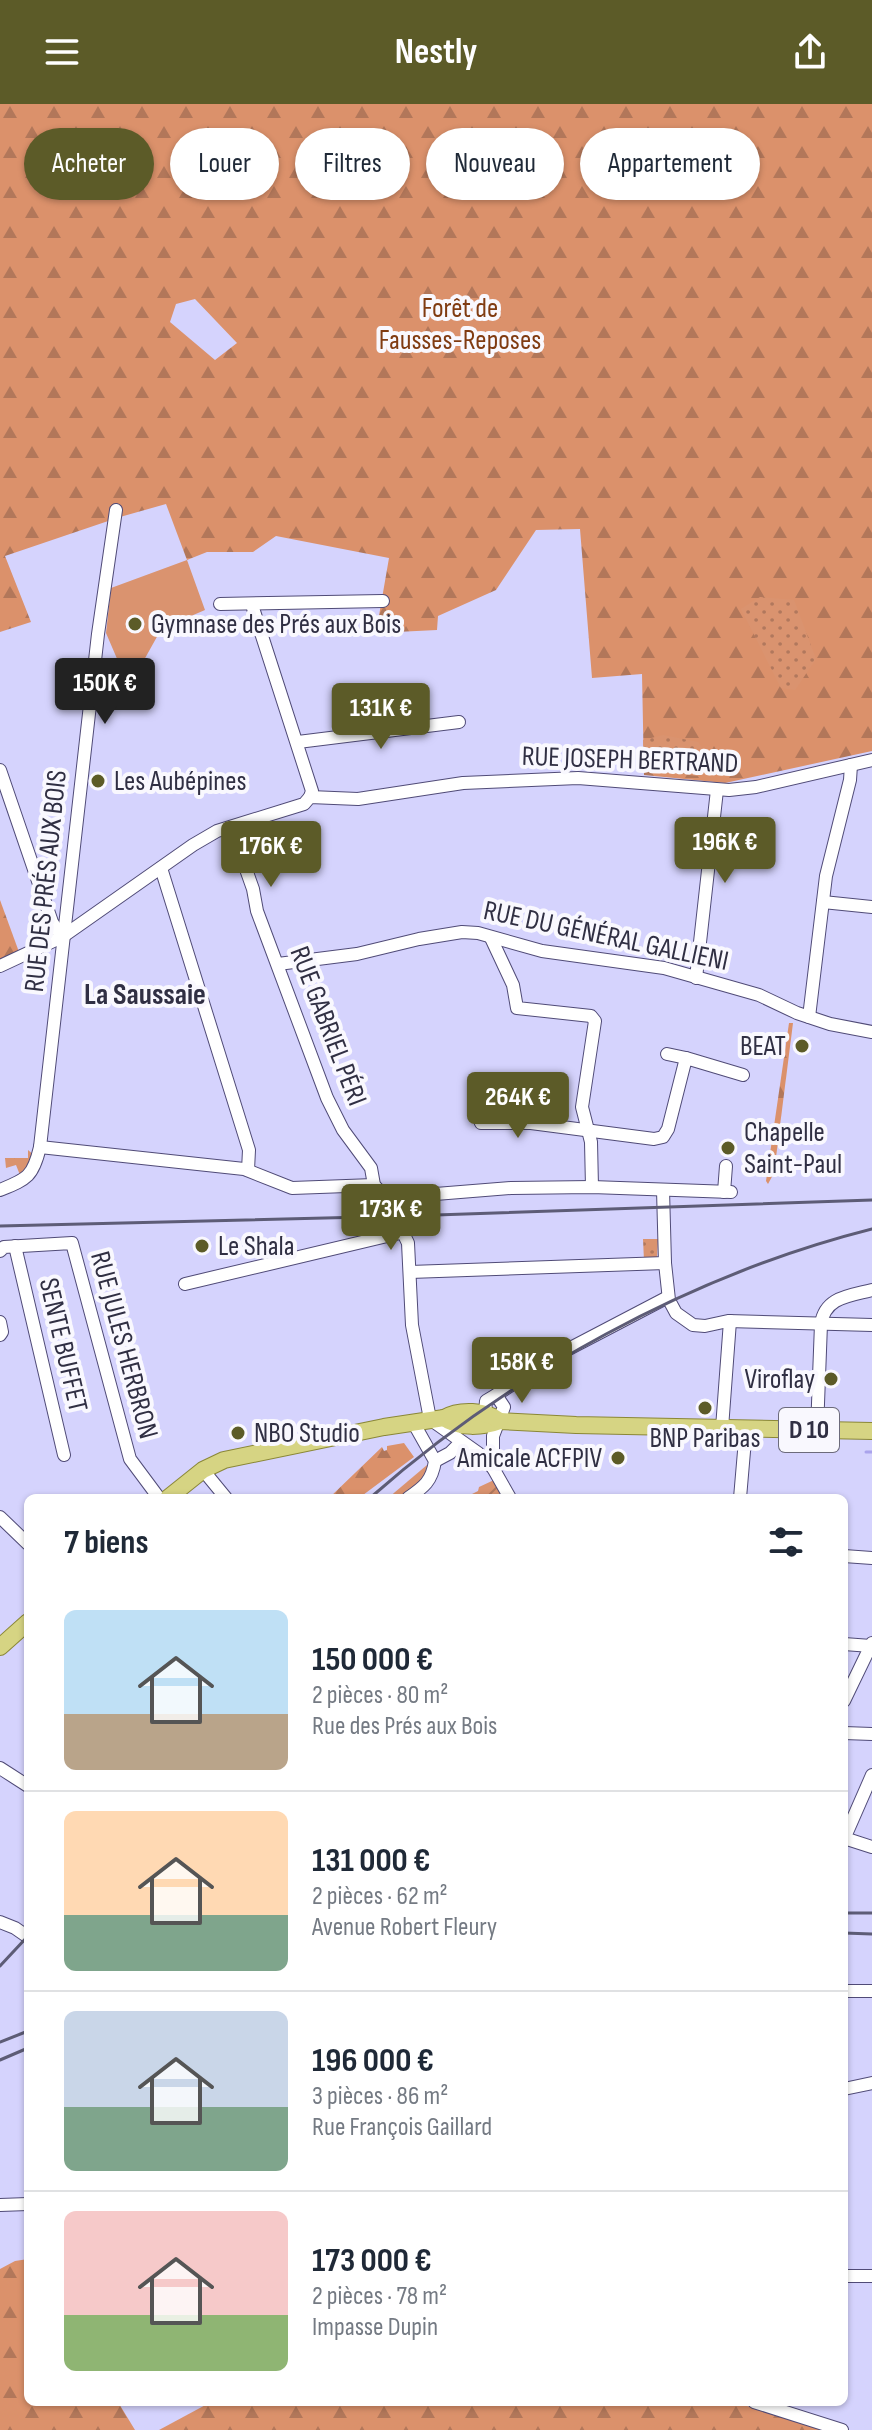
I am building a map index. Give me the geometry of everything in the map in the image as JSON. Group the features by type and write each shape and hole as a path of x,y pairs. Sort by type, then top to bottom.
{"main road":[{"name":"D 10","path":"173,1494 203,1470 224,1460 429,1420 453,1425 490,1425 492,1417 715,1428 872,1431"},
{"path":"0,1647 24,1626"}],"street":[{"name":"RUE DES PRÉS AUX BOIS","path":"0,1190 26,1179 36,1165 40,1147 98,634 116,510"},
{"path":"220,604 383,601"},
{"path":"252,605 298,742 312,791 310,797"},
{"path":"298,742 459,722"},
{"name":"RUE JOSEPH BERTRAND","path":"0,966 62,937 217,831 304,804 310,797 358,799 463,783 578,778 717,790 749,788 872,760"},
{"path":"809,1017 823,902 851,765"},
{"path":"0,770 52,922 62,937"},
{"path":"696,978 717,790"},
{"name":"RUE GABRIEL PÉRI","path":"231,827 253,889 257,911 327,1098 343,1130 371,1168 374,1185 386,1198 404,1232 410,1254 414,1343 435,1461"},
{"path":"161,868 244,1134 250,1164 248,1170"},
{"path":"823,902 872,907"},
{"name":"RUE DU GÉNÉRAL GALLIENI","path":"278,964 357,954 462,932 478,933 542,951 664,968 705,978 760,995 809,1017 872,1032"},
{"path":"491,938 513,985 517,1008 591,1016 595,1021 582,1107 592,1153 592,1187"},
{"path":"667,1054 743,1075"},
{"path":"477,1114 481,1123 531,1123 654,1139 663,1137 668,1129 686,1058"},
{"path":"40,1147 248,1170 281,1185 296,1188 374,1185"},
{"path":"386,1198 509,1188 592,1187 727,1192 726,1166"},
{"path":"663,1190 668,1297 676,1313 693,1325 730,1321 872,1325"},
{"path":"185,1284 404,1232"},
{"name":"RUE JULES HERBRON","path":"15,1246 72,1243 130,1459 156,1494"},
{"path":"0,1251 4,1247 15,1246"},
{"name":"SENTE BUFFET","path":"15,1246 64,1455"},
{"path":"410,1272 665,1263"},
{"path":"817,1430 824,1310 830,1303 872,1290"},
{"path":"493,1468 492,1417 504,1407 496,1395 578,1344 668,1297"},
{"path":"730,1321 715,1428 743,1446"},
{"path":"0,1322 0,1335"},
{"path":"429,1420 478,1453 493,1468 508,1494"},
{"path":"740,1494 746,1428"},
{"path":"414,1494 431,1479 435,1461 460,1443"},
{"path":"203,1470 223,1494"},
{"path":"0,1517 24,1540"},
{"path":"848,1556 872,1558"},
{"path":"848,1644 871,1644 848,1693"},
{"path":"848,1733 872,1734"},
{"path":"0,1768 24,1783"},
{"path":"848,1829 872,1775"},
{"path":"848,1839 872,1847"},
{"path":"0,1922 24,1935"},
{"path":"848,1991 872,1991"},
{"path":"848,2088 872,2083"},
{"path":"0,2205 24,2204"},
{"path":"848,2276 872,2276"},
{"path":"767,2406 842,2430"}],"green space":[{"name":"Forêt de Fausses-Reposes","path":"0,104 872,104 872,751 725,783 644,775 642,674 592,678 580,529 536,530 496,590 438,616 437,630 376,633 389,558 276,536 253,552 207,552 187,560 166,504 5,556 31,622 0,632","holes":["195,299 237,343 215,360 170,322 176,304"]},
{"name":"Gymnase des Prés aux Bois","path":"187,560 205,610 177,622 168,617 134,678 130,677 130,689 106,633 111,588"},
{"path":"760,597 794,600 816,659 795,690 781,688 741,609"},
{"path":"663,735 698,742 702,748 698,776 644,770 643,740"},
{"path":"0,900 19,952 0,961"},
{"path":"789,1023 793,1023 774,1173 768,1184 766,1181"},
{"path":"28,1150 35,1156 33,1164 20,1175 16,1165 6,1168 5,1158 28,1158"},
{"path":"643,1239 658,1239 657,1257 644,1261"},
{"path":"404,1443 414,1457 364,1494 333,1494 382,1447 384,1451 387,1450 387,1446"},
{"path":"427,1465 427,1478 409,1494 393,1494"},
{"path":"494,1480 500,1494 472,1494"},
{"path":"24,2260 24,2406 120,2406 135,2430 0,2430 0,2269"},
{"path":"204,2406 747,2406 827,2430 159,2430"}],"waterway":[{"path":"866,1452 872,1452"}],"railway":[{"path":"0,1226 872,1200"},
{"path":"375,1494 482,1410 606,1334 737,1273 872,1229"},
{"path":"848,1913 872,1913"},
{"path":"848,1933 872,1934"},
{"path":"0,1966 24,1940"},
{"path":"0,2042 24,2033"},
{"path":"0,2060 24,2050"}],"place":[{"name":"Gymnase des Prés aux Bois","path":"135,624"},
{"name":"Les Aubépines","path":"98,781"},
{"name":"BEAT","path":"802,1046"},
{"name":"Chapelle Saint-Paul","path":"728,1148"},
{"name":"Le Shala","path":"202,1246"},
{"name":"Viroflay","path":"831,1379"},
{"name":"BNP Paribas","path":"705,1408"},
{"name":"NBO Studio","path":"238,1433"},
{"name":"Amicale ACFPIV","path":"618,1458"}],"district":[{"name":"La Saussaie","path":"145,995"}]}
